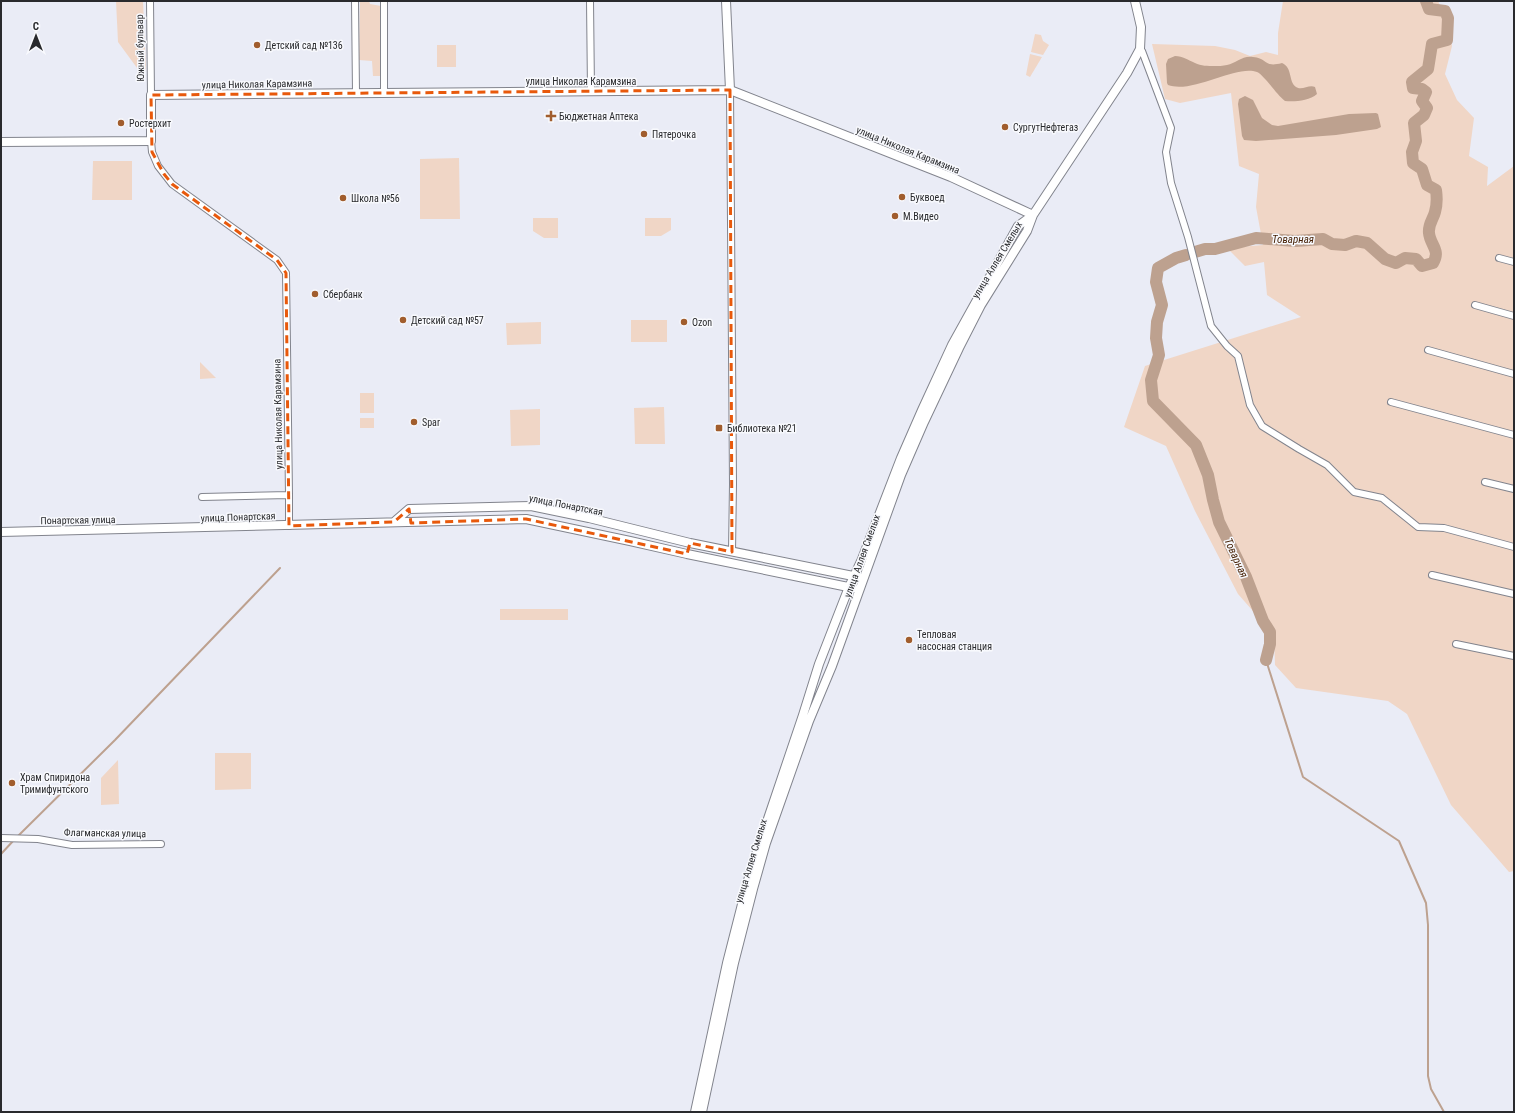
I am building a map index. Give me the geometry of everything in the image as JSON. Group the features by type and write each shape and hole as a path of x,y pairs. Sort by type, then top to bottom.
{"main road":[{"path":"726,1 730,90"},
{"name":"улица Аллея Смелых","path":"702,1112 734,963 752,889 809,721 832,666 902,475 937,393 981,305 1027,231 1033,215 1127,73 1140,49 1141,27 1135,1"},
{"name":"улица Николая Карамзина","path":"151,141 151,95 730,90 951,177 1033,215"},
{"path":"1,142 151,141"},
{"path":"695,1112 724,977 751,869 819,664 901,458 952,345 1018,226 1033,215"},
{"name":"улица Понартская","path":"409,509 530,506 589,518 690,544 864,578"},
{"path":"409,509 409,522"},
{"path":"394,522 409,509"},
{"name":"улица Понартская","path":"154,529 526,519 687,554 860,589"},
{"name":"Понартская улица","path":"1,532 154,529"},
{"path":"687,554 690,544"}],"street":[{"name":"Южный бульвар","path":"150,1 151,95"},
{"path":"355,1 356,93"},
{"path":"384,1 384,93"},
{"path":"590,1 591,91"},
{"name":"улица Аллея Смелых","path":"1140,49 1171,128 1166,152 1171,183 1188,238 1211,326 1227,346 1238,356 1250,405 1262,426 1328,465 1354,492 1382,498 1418,527 1444,528 1514,546"},
{"path":"730,90 733,476 732,552"},
{"name":"улица Николая Карамзина","path":"151,141 152,152 158,166 172,184 277,260 286,273 289,526"},
{"path":"1499,258 1514,262"},
{"path":"1475,305 1514,316"},
{"path":"1428,350 1514,374"},
{"path":"1391,402 1514,435"},
{"path":"1485,482 1514,489"},
{"path":"202,497 289,495"},
{"path":"1432,575 1514,594"},
{"path":"1456,644 1514,656"},
{"name":"Флагманская улица","path":"2,838 38,839 72,845 161,844"}],"highlighted area":[{"path":"730,90 732,552 690,543 687,554 526,519 411,523 409,509 394,522 289,526 286,273 277,260 172,184 164,174 152,152 151,95"}],"shaded area":[{"path":"116,1 143,1 146,69 140,72 118,42"},
{"path":"360,1 369,1 370,4 381,6 380,76 373,76 372,61 359,60"},
{"path":"1283,1 1438,1 1446,19 1452,46 1445,74 1457,100 1474,118 1469,156 1488,167 1487,186 1514,166 1514,871 1509,872 1451,805 1407,714 1388,701 1296,688 1275,665 1274,635 1238,594 1195,511 1166,446 1124,427 1145,366 1301,317 1267,295 1264,262 1245,266 1227,248 1263,245 1256,207 1259,174 1239,166 1231,93 1180,103 1165,99 1152,44 1215,46 1235,50 1250,56 1266,52 1278,55 1278,33"},
{"path":"1035,34 1041,35 1043,41 1049,45 1043,55 1031,52"},
{"path":"437,45 456,45 456,67 437,67"},
{"path":"1030,54 1042,57 1030,77 1026,75"},
{"path":"1175,56 1183,57 1200,65 1207,66 1227,65 1249,57 1261,59 1268,64 1282,63 1288,68 1292,81 1296,87 1301,88 1313,86 1315,87 1317,94 1306,100 1285,101 1260,74 1257,72 1248,71 1238,72 1190,86 1178,87 1168,85 1166,64 1168,59"},
{"path":"1245,96 1253,100 1262,118 1272,125 1278,126 1349,114 1376,113 1378,114 1381,127 1377,129 1336,135 1256,141 1244,140 1242,136 1238,104 1239,99"},
{"path":"459,158 460,219 420,219 420,159"},
{"path":"93,161 132,161 132,200 92,200"},
{"path":"533,218 558,218 558,238 544,238 533,231"},
{"path":"645,218 671,218 671,230 661,236 645,236"},
{"path":"631,320 667,320 667,342 631,342"},
{"path":"541,322 541,344 507,345 506,323"},
{"path":"200,362 216,378 200,379"},
{"path":"360,393 374,393 374,413 360,413"},
{"path":"664,407 665,444 635,444 634,408"},
{"path":"540,409 540,445 511,446 510,410"},
{"path":"360,418 374,418 374,428 360,428"},
{"path":"500,609 568,609 568,620 500,620"},
{"path":"215,753 251,753 251,789 215,790"},
{"path":"118,760 119,804 101,805 101,778"}],"waterway":[{"name":"Товарная","path":"1195,252 1205,249 1215,249 1256,238 1295,241 1323,239 1332,244 1345,245 1356,241 1367,243 1385,259 1396,263 1405,258 1416,259 1422,266 1433,263 1436,251 1430,237 1429,230 1436,209 1436,190 1427,185 1422,169 1413,163 1412,152 1416,141 1414,123 1424,115 1427,108 1422,101 1426,92 1422,89 1413,88 1412,82 1428,69 1432,44 1447,40 1448,18 1445,11 1429,9 1426,1"},
{"name":"Товарная","path":"1186,255 1176,258 1158,268 1156,282 1162,305 1157,322 1156,338 1159,355 1151,380 1153,401 1196,445 1208,475 1219,522 1246,577 1263,621 1270,632 1270,644 1266,660"},
{"path":"17,837 115,740 280,568"},
{"path":"1266,660 1303,777 1399,841 1426,903 1428,925 1428,1076 1431,1089 1444,1112"},
{"path":"1,854 14,840"}],"place":[{"name":"Детский сад №136","path":"257,45"},
{"name":"Бюджетная Аптека","path":"551,116"},
{"name":"Ростерхит","path":"121,123"},
{"name":"СургутНефтегаз","path":"1005,127"},
{"name":"Пятерочка","path":"644,134"},
{"name":"Буквоед","path":"902,197"},
{"name":"Школа №56","path":"343,198"},
{"name":"M.Видео","path":"895,216"},
{"name":"Сбербанк","path":"315,294"},
{"name":"Детский сад №57","path":"403,320"},
{"name":"Ozon","path":"684,322"},
{"name":"Spar","path":"414,422"},
{"name":"Библиотека №21","path":"719,428"},
{"name":"Тепловая насосная станция","path":"909,640"},
{"name":"Храм Спиридона Тримифунтского","path":"12,783"}]}
